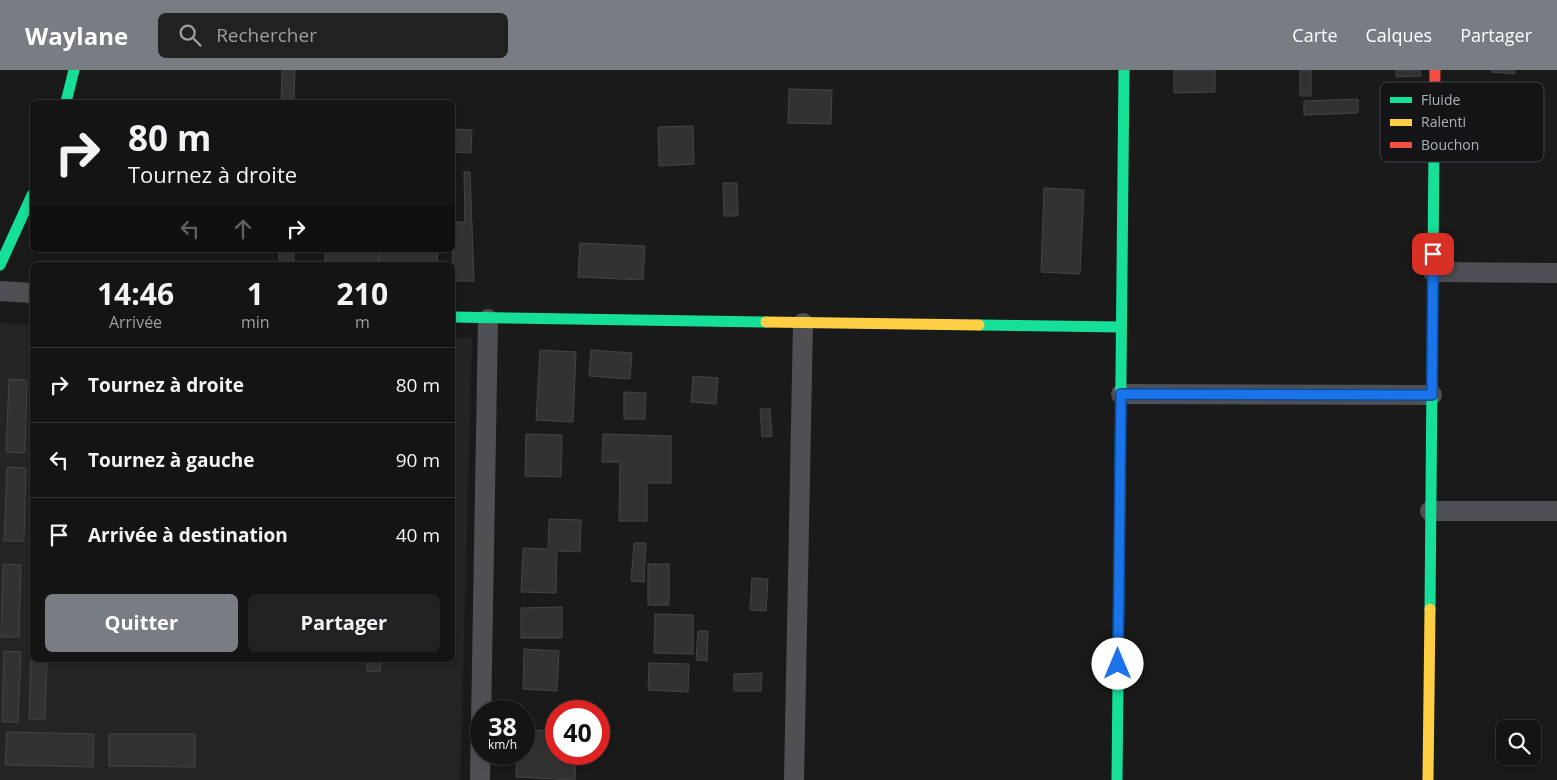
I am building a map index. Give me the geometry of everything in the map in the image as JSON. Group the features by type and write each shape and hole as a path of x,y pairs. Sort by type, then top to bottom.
{"main road":[{"path":"66,100 74,70"},
{"path":"1117,780 1124,70"},
{"path":"1428,780 1434,162"},
{"path":"0,265 30,199"},
{"path":"455,317 1121,327"}],"street":[{"path":"1433,272 1557,273"},
{"path":"0,291 30,293"},
{"path":"480,780 488,319"},
{"path":"794,780 803,323"},
{"path":"1121,394 1432,395"},
{"path":"1430,511 1557,511"}],"shaded area":[{"path":"0,323 30,324 30,662 455,662 455,338 472,338 460,780 0,780"}],"building":[{"path":"282,70 295,70 294,100 281,100"},
{"path":"1174,70 1215,70 1215,92 1174,93"},
{"path":"1300,70 1311,70 1311,96 1300,96"},
{"path":"1396,70 1420,70 1421,76 1396,77"},
{"path":"1492,70 1515,70 1515,74 1491,72"},
{"path":"789,89 832,90 831,124 788,123"},
{"path":"1358,99 1358,113 1304,115 1304,101"},
{"path":"693,126 694,164 659,166 658,127"},
{"path":"455,129 472,130 471,153 455,152"},
{"path":"464,172 470,172 474,281 455,281 455,262 453,262 453,252 455,252 455,222 465,222"},
{"path":"723,183 737,183 738,216 724,216"},
{"path":"1044,188 1084,190 1080,274 1041,272"},
{"path":"580,243 645,246 643,280 578,277"},
{"path":"279,252 294,252 294,261 279,262"},
{"path":"325,252 379,252 378,262 325,262"},
{"path":"379,252 438,252 437,262 379,262"},
{"path":"540,350 576,352 573,422 536,420"},
{"path":"591,350 632,353 630,379 589,376"},
{"path":"693,376 718,378 716,404 691,402"},
{"path":"9,379 27,380 25,453 6,452"},
{"path":"624,392 646,393 645,419 624,419"},
{"path":"760,409 770,409 772,436 762,437"},
{"path":"526,434 562,435 561,477 525,476"},
{"path":"603,434 671,436 671,483 647,483 647,521 619,521 620,462 602,462"},
{"path":"7,467 26,468 24,541 4,541"},
{"path":"549,519 581,520 580,552 557,551 556,593 521,592 523,548 548,549"},
{"path":"634,543 646,543 644,582 631,581"},
{"path":"3,564 21,565 19,637 1,637"},
{"path":"648,564 669,564 669,605 648,605"},
{"path":"752,578 768,579 766,611 750,610"},
{"path":"562,607 562,638 521,638 521,608"},
{"path":"655,614 693,615 693,654 654,653"},
{"path":"698,631 708,631 707,661 696,660"},
{"path":"524,649 559,651 557,691 523,689"},
{"path":"4,651 21,652 18,722 2,722"},
{"path":"31,662 47,662 45,719 29,719"},
{"path":"367,662 381,662 380,672 367,671"},
{"path":"649,663 689,664 688,692 648,690"},
{"path":"762,673 761,691 734,691 734,674"},
{"path":"535,730 545,731 545,765 576,765 575,780 516,777 517,765 535,765"},
{"path":"7,732 94,734 93,767 5,765"},
{"path":"109,734 195,734 195,767 109,766"}],"traffic: fast":[{"path":"66,100 74,70"},
{"path":"1117,780 1124,70"},
{"path":"1430,609 1434,162"},
{"path":"0,265 30,199"},
{"path":"455,317 766,322"},
{"path":"979,325 1121,327"}],"traffic: slow":[{"path":"766,322 979,325"},
{"path":"1428,780 1430,609"}],"traffic: jam":[{"path":"1435,70 1435,82"}],"route":[{"path":"1118,664 1121,394 1432,395 1433,254"}]}
